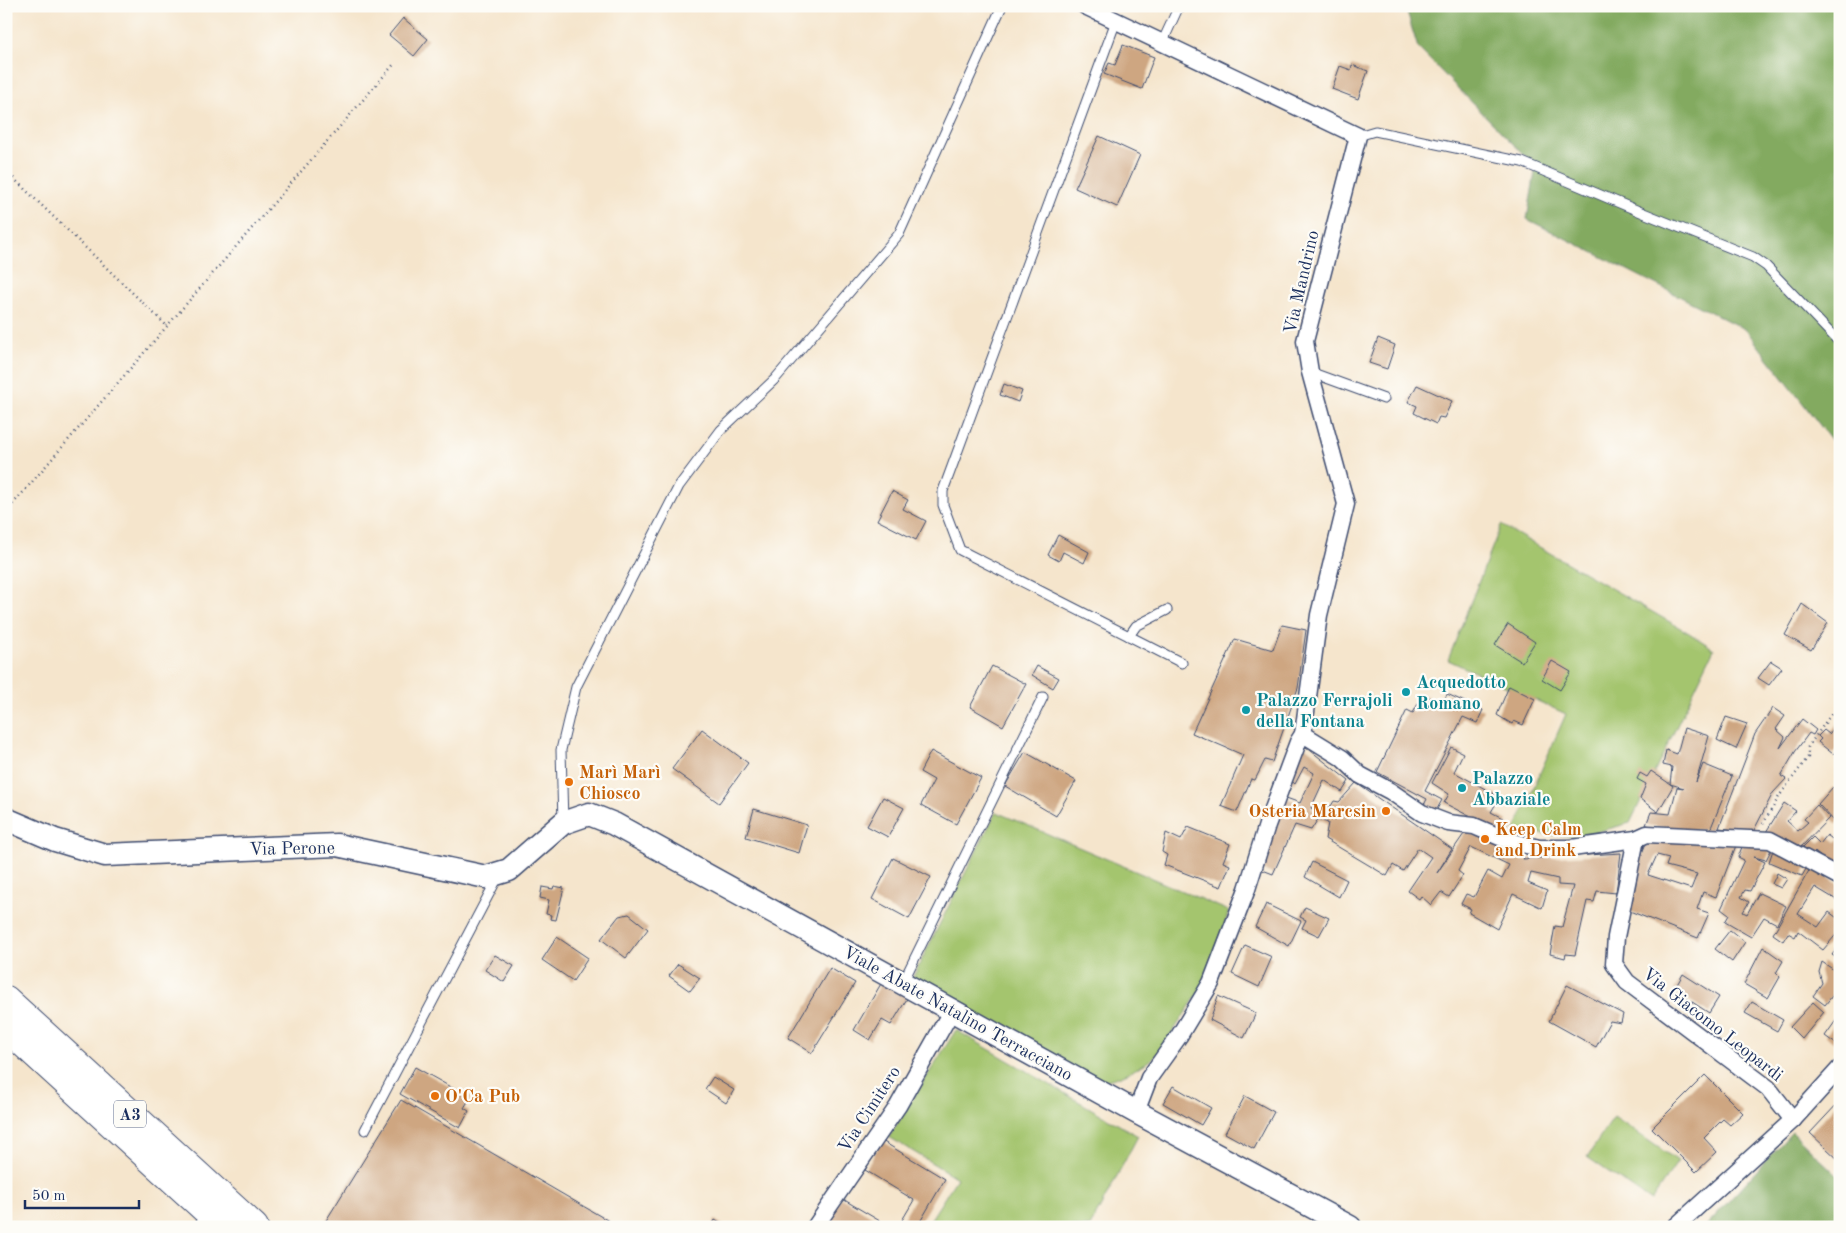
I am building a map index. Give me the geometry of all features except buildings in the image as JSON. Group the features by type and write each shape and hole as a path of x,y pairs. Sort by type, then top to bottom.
{"highway":[{"name":"A3","path":"6,1000 254,1227"},
{"name":"A3","path":"6,1027 225,1227"}],"street":[{"path":"1084,6 1358,136"},
{"name":"Via Mandrino","path":"1136,1112 1149,1078 1179,1036 1211,983 1247,889 1267,825 1298,742 1303,734 1319,616 1346,504 1310,372 1305,341 1358,136"},
{"path":"1303,734 1342,758 1360,775 1390,791 1422,813 1448,823 1474,826 1510,842 1539,848 1572,848 1636,839 1647,834 1770,840 1840,878"},
{"name":"Viale Abate Natalino Terracciano","path":"563,823 589,814 614,824 1136,1112 1350,1227"},
{"name":"Via Perone","path":"6,819 55,840 106,855 337,845 486,876 510,870 563,823"},
{"name":"Via Giacomo Leopardi","path":"1636,839 1616,937 1614,964 1628,982 1768,1088 1793,1120"},
{"name":"Via Cimitero","path":"815,1227 898,1106 952,1010"},
{"path":"1675,1227 1793,1120 1838,1072"}],"lane":[{"path":"563,823 561,750 576,687 679,486 721,430 775,379 899,234 1002,6"},
{"path":"1162,43 1179,6"},
{"path":"1116,21 943,491 944,505 960,550 1182,663"},
{"path":"1358,136 1375,131 1522,162 1753,257 1766,266 1840,343"},
{"path":"1310,372 1384,399"},
{"path":"1129,636 1136,626 1166,610"},
{"path":"902,983 1043,697"},
{"path":"365,1130 500,872"}],"path":[{"path":"6,512 395,63"},
{"path":"6,171 168,326"},
{"path":"1756,839 1780,795 1808,757 1808,747 1832,713 1840,720"}],"green space":[{"path":"1405,6 1840,6 1840,451 1746,330 1527,219 1536,167 1418,48"},
{"path":"1501,525 1714,649 1630,823 1579,837 1514,832 1566,714 1448,660"},
{"path":"996,812 1229,911 1207,980 1159,1053 1138,1068 1114,1078 1097,1082 912,979"},
{"path":"956,1030 1138,1136 1090,1227 926,1227 957,1178 889,1137"},
{"path":"1614,1117 1678,1161 1651,1201 1587,1157"},
{"path":"1792,1132 1840,1178 1840,1227 1705,1227"}],"place":[{"name":"Acquedotto Romano","path":"1406,692"},
{"name":"Palazzo Ferrajoli della Fontana","path":"1246,710"},
{"name":"Marì Marì Chiosco","path":"569,782"},
{"name":"Palazzo Abbaziale","path":"1462,788"},
{"name":"Osteria Marcsin","path":"1386,811"},
{"name":"Keep Calm and Drink","path":"1485,839"},
{"name":"O'Ca Pub","path":"435,1096"}]}
